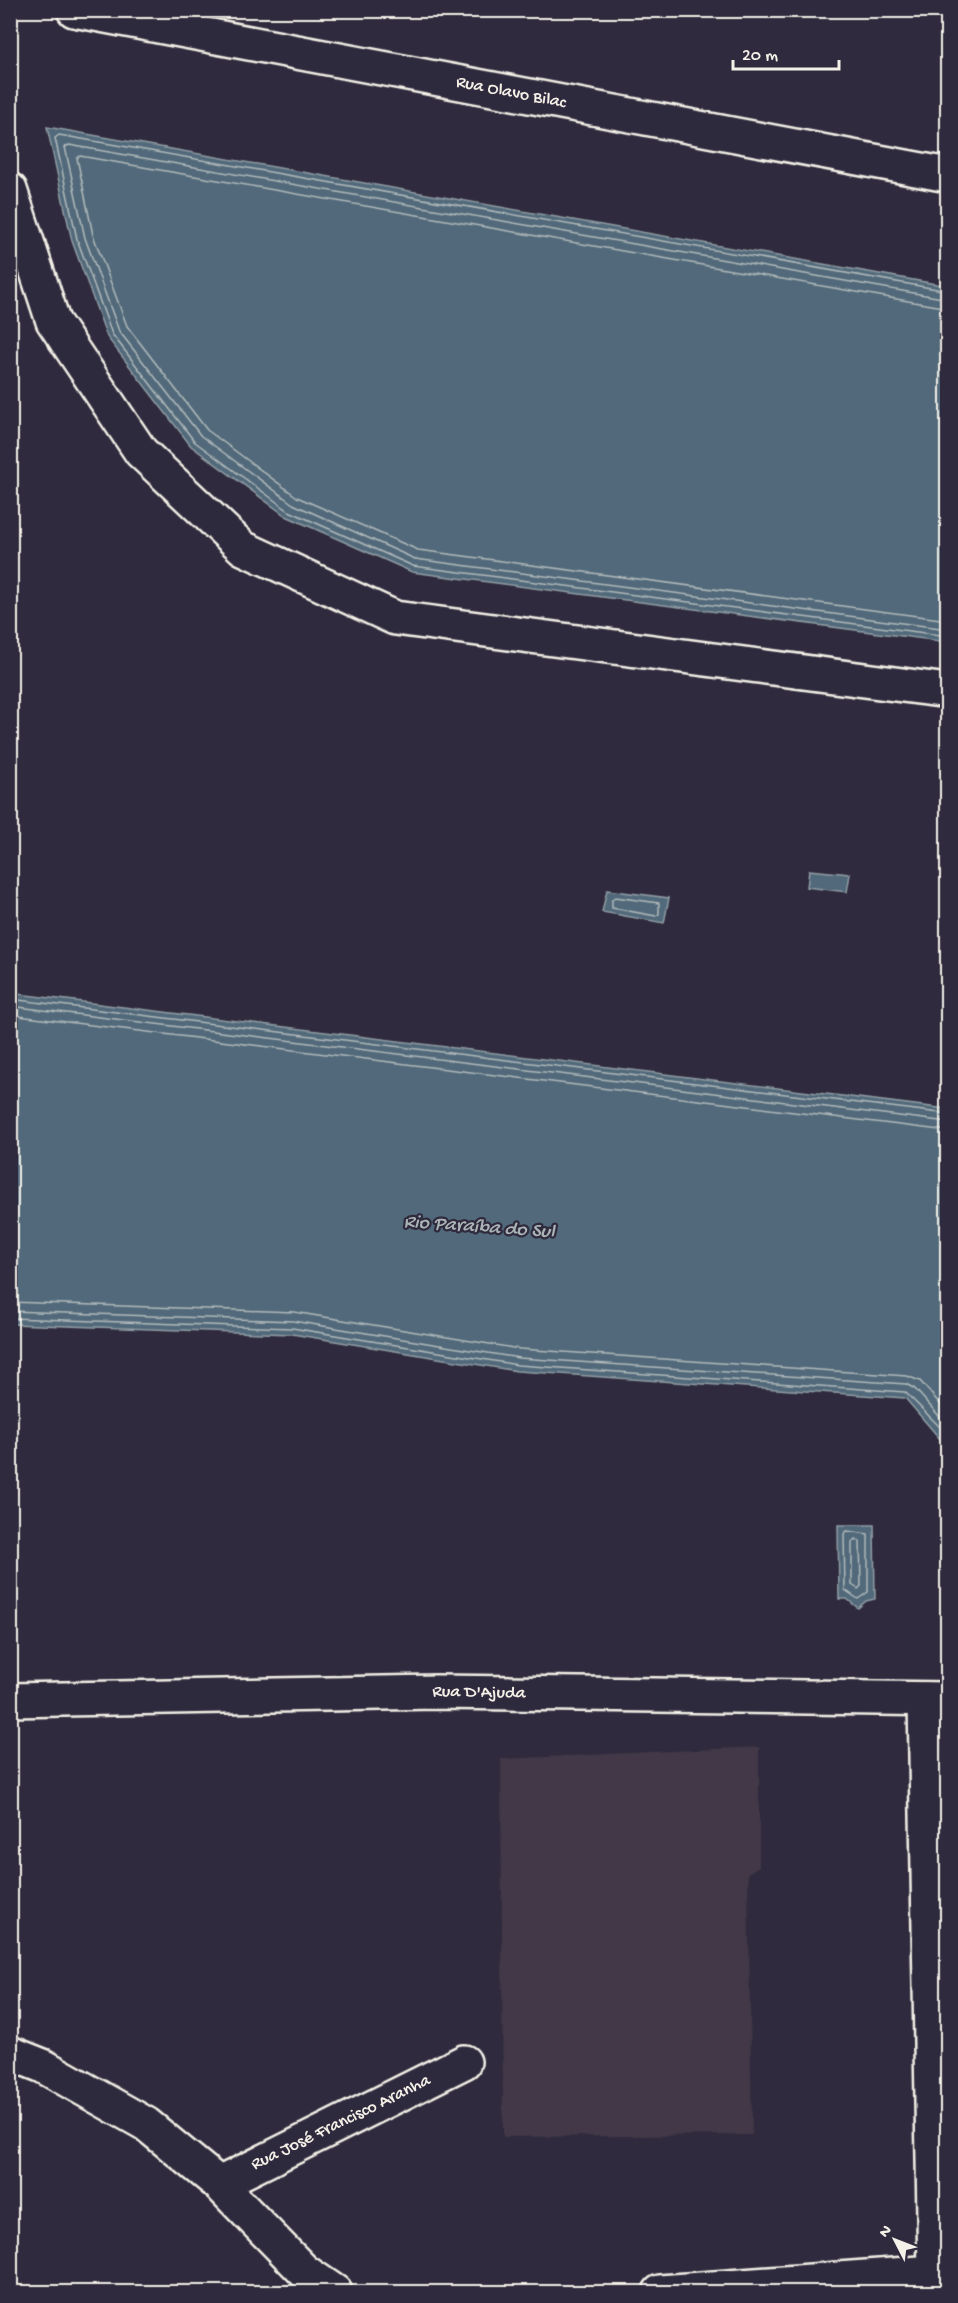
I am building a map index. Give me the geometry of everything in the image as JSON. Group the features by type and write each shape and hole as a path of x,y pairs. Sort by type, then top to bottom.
{"street":[{"name":"Rua Olavo Bilac","path":"74,10 948,176"},
{"path":"10,190 53,321 141,452 243,548 395,618 948,691"},
{"name":"Rua D'Ajuda","path":"10,1700 436,1692 936,1699"},
{"path":"660,2292 941,2272 936,1699"},
{"path":"10,2053 43,2066 146,2124 219,2184 304,2271 335,2292"},
{"name":"Rua José Francisco Aranha","path":"219,2184 464,2062"}],"shaded area":[{"path":"759,1747 759,1866 748,1873 752,2135 503,2137 501,1759"}],"water":[{"path":"47,127 947,286 947,642 412,572 286,516 191,446 107,337 72,241"},
{"path":"809,870 850,874 847,892 807,887"},
{"path":"607,890 669,898 664,923 602,912"},
{"name":"Rio Paraíba do Sul","path":"10,993 947,1109 947,1441 941,1440 905,1398 517,1371 292,1334 11,1324"},
{"path":"838,1525 874,1525 875,1599 866,1601 858,1608 847,1599 839,1599"}]}
